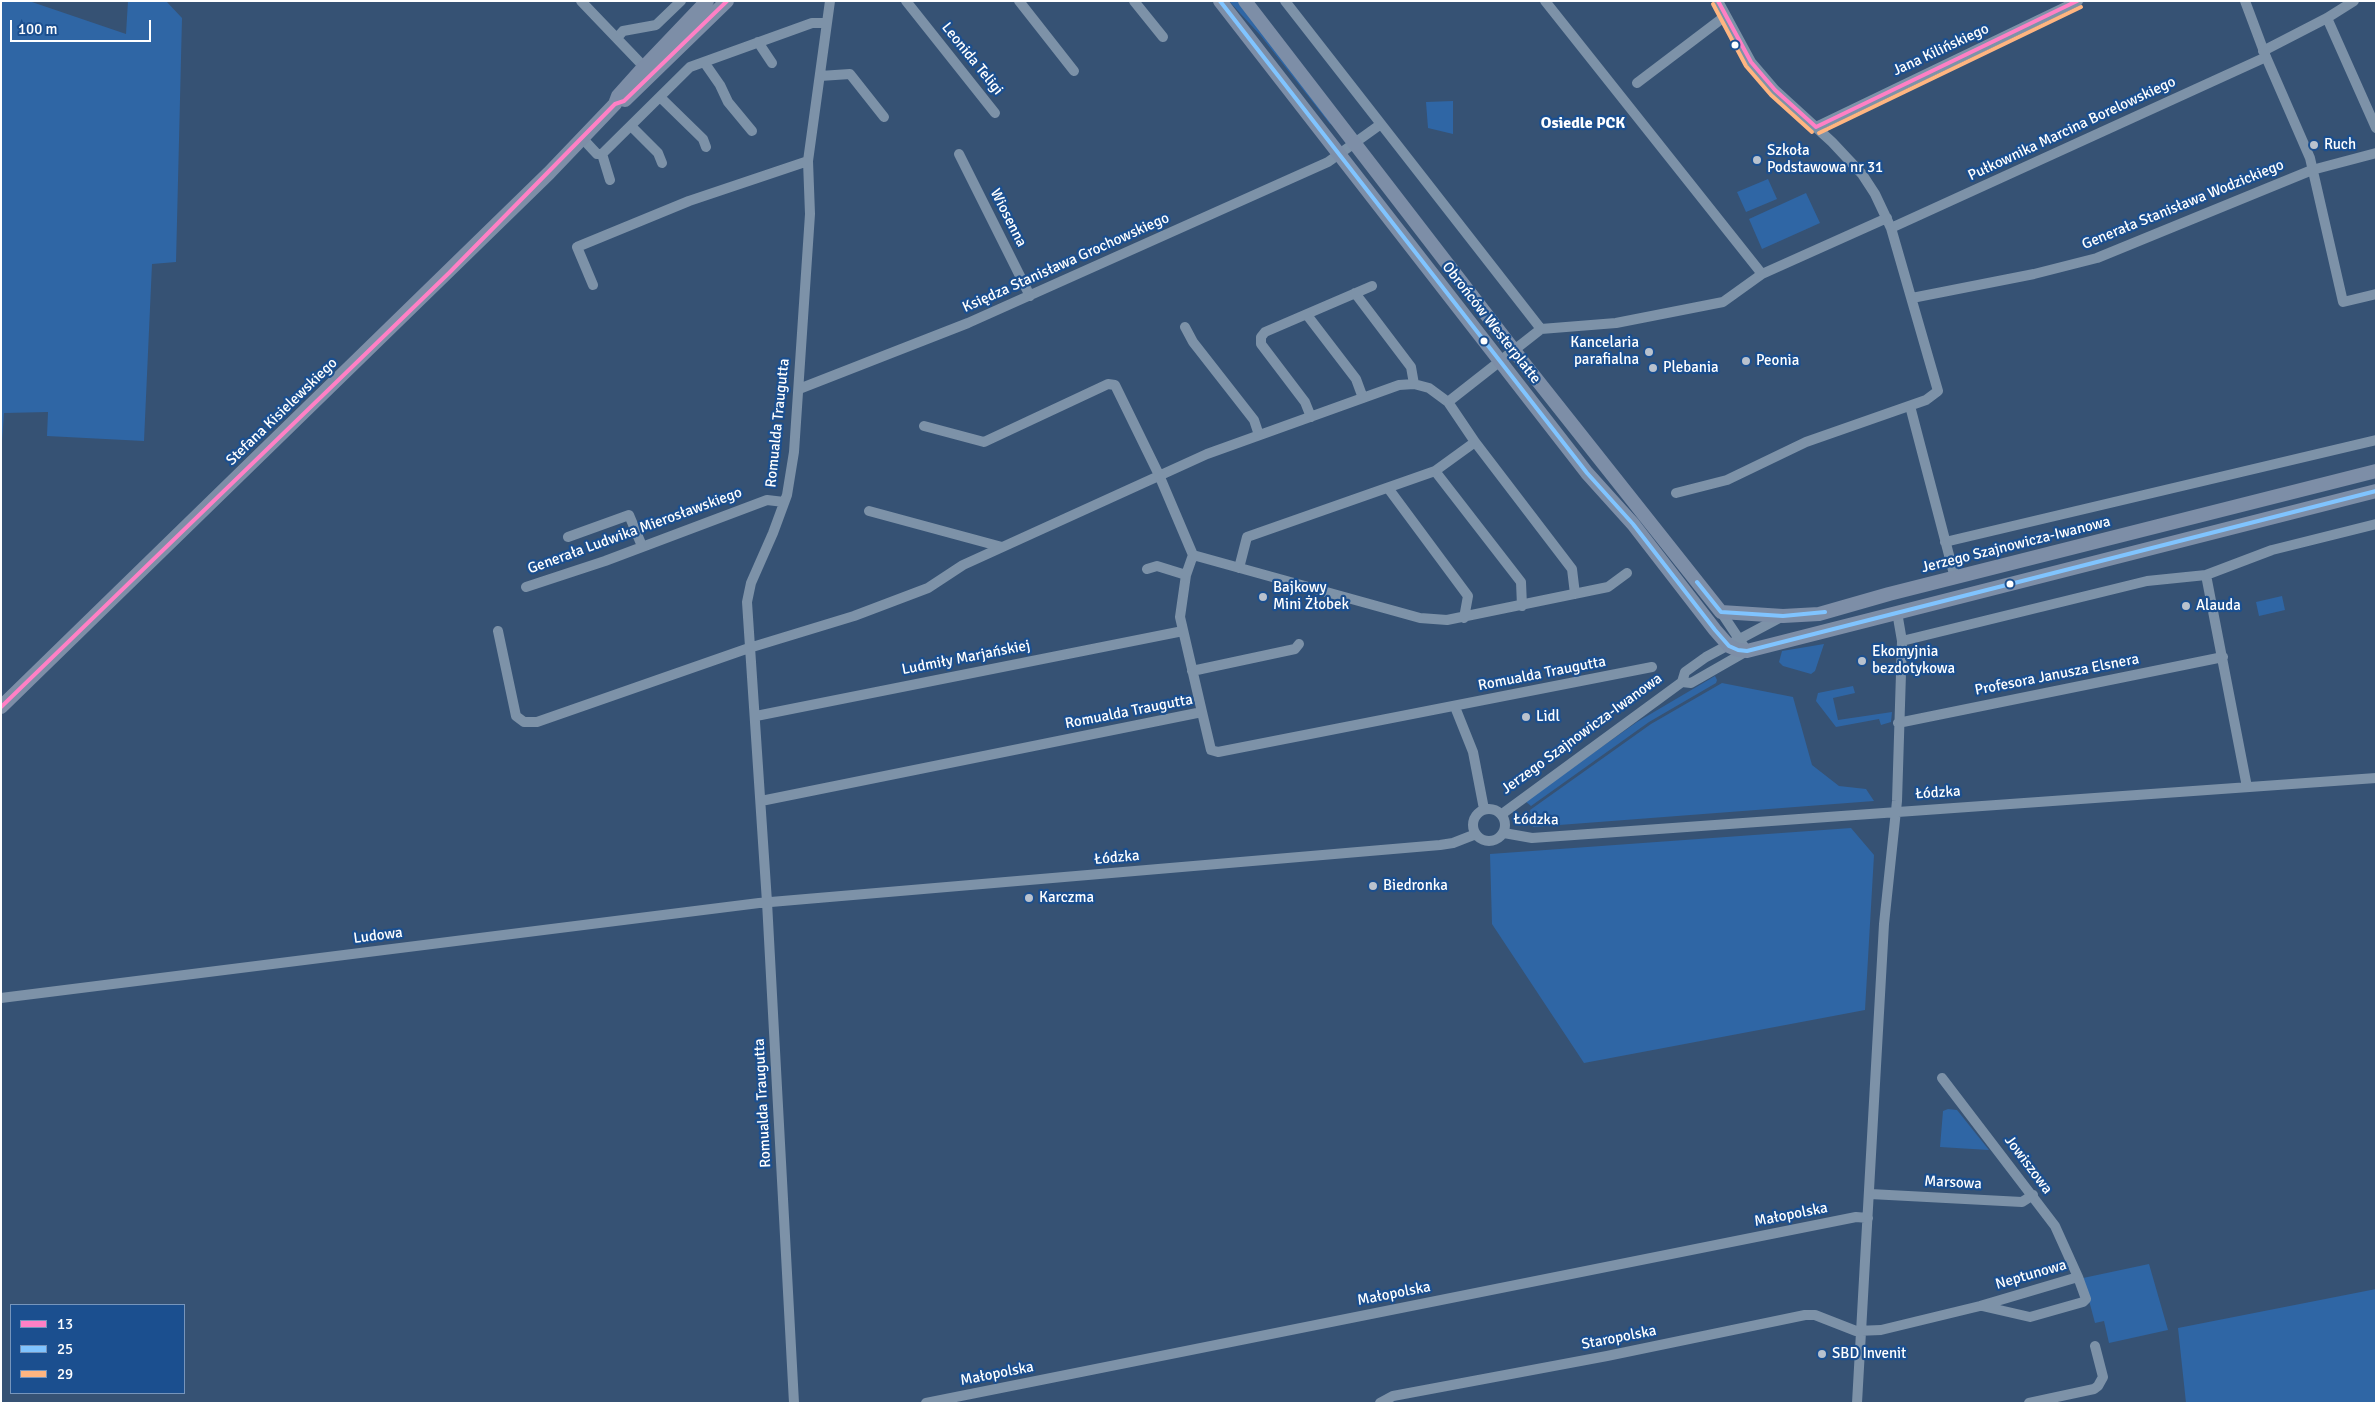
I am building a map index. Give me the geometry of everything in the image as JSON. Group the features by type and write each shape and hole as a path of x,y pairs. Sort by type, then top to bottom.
{"main road":[{"name":"Stefana Kisielewskiego","path":"648,70 708,1"},
{"name":"Stefana Kisielewskiego","path":"1,707 449,273 583,139 615,104 618,96 727,1"},
{"name":"Obrońców Westerplatte","path":"1220,1 1587,472 1738,645"},
{"name":"Obrońców Westerplatte","path":"1245,1 1514,350 1721,612"},
{"name":"Jerzego Szajnowicza-Iwanowa","path":"1782,616 1819,614 2376,472"},
{"path":"1738,645 1781,641 2376,491"},
{"path":"1721,612 1782,616"}],"street":[{"path":"581,1 648,70"},
{"path":"617,38 622,31 656,25 681,1"},
{"name":"Romualda Traugutta","path":"794,1403 763,902 756,716 749,648 747,602 751,583 784,502 794,452 810,214 808,160 830,1"},
{"name":"Leonida Teligi","path":"906,1 995,113"},
{"path":"1019,1 1074,71"},
{"path":"1134,1 1163,37"},
{"path":"1286,1 1541,329"},
{"path":"1545,1 1762,274"},
{"path":"1676,493 1727,480 1806,442 1926,400 1938,391 1891,228 1875,194 1862,174 1816,127 1775,90 1750,62 1724,17 1718,1"},
{"name":"Jana Kilińskiego","path":"1816,127 2078,1"},
{"path":"2246,1 2264,54 2310,158 2343,302 2376,294"},
{"name":"Pułkownika Marcina Borelowskiego","path":"1891,228 2264,54 2354,1"},
{"path":"1637,83 1724,17"},
{"path":"2327,18 2376,128"},
{"path":"602,154 661,98 690,67 812,23 827,23"},
{"path":"758,42 772,63"},
{"path":"704,62 720,85 728,102 752,131"},
{"path":"820,76 850,74 884,117"},
{"path":"661,98 702,139 706,147"},
{"name":"Księdza Stanisława Grochowskiego","path":"799,389 968,324 1328,162 1381,124"},
{"path":"631,126 658,153 662,163"},
{"path":"583,139 597,154 602,154"},
{"name":"Generała Stanisława Wodzickiego","path":"1912,298 2034,274 2096,258 2312,170 2376,153"},
{"path":"602,154 610,180"},
{"name":"Wiosenna","path":"959,154 1030,296"},
{"path":"593,285 577,247 689,201 808,160"},
{"path":"1448,402 1541,329 1616,323 1723,302 1762,274 1887,218"},
{"path":"1311,417 1305,402 1261,344 1261,337 1265,332 1372,286"},
{"path":"1355,294 1411,368 1414,384"},
{"path":"1307,315 1356,379 1362,398"},
{"path":"1185,327 1194,342 1254,420 1259,435"},
{"path":"924,426 984,442 1108,384 1115,384 1159,475 1193,555 1186,574 1180,617 1202,712"},
{"path":"498,631 516,716 520,720 529,723 749,648 854,616 928,588 962,565 1207,454 1399,385 1414,384 1429,388 1448,402 1475,442 1572,569 1575,594"},
{"path":"1910,406 1955,578"},
{"path":"1945,542 2376,440"},
{"path":"1240,568 1247,537 1435,471 1475,442"},
{"path":"1435,471 1521,582 1522,606"},
{"path":"1388,488 1468,596 1464,618"},
{"name":"Generała Ludwika Mierosławskiego","path":"526,587 767,500 784,502"},
{"path":"869,511 1002,547"},
{"path":"568,537 629,515 642,546"},
{"path":"1902,641 2147,581 2206,575 2272,550 2376,524"},
{"path":"1193,555 1420,618 1447,620 1608,587 1627,573"},
{"path":"1147,569 1157,566 1186,574"},
{"path":"2206,575 2247,787"},
{"name":"Obrońców Westerplatte","path":"1721,612 1738,645"},
{"path":"1857,1403 1884,924 1896,811 1902,641 1897,612"},
{"name":"Jerzego Szajnowicza-Iwanowa","path":"1682,682 1690,683 1738,645 1782,616"},
{"name":"Ludmiły Marjańskiej","path":"756,716 1183,631"},
{"path":"1192,671 1295,649 1299,644"},
{"name":"Jerzego Szajnowicza-Iwanowa","path":"1502,814 1682,682 1685,672 1706,657 1738,645"},
{"name":"Profesora Janusza Elsnera","path":"1898,723 2223,657"},
{"name":"Romualda Traugutta","path":"760,801 1202,712 1211,750 1218,752 1652,668"},
{"path":"1455,707 1473,752 1484,809"},
{"name":"Łódzka","path":"1504,833 1532,838 2376,778"},
{"path":"1492,808 1502,814 1506,822 1504,833 1498,839 1490,841 1482,839 1476,834 1474,819 1484,809 1492,808"},
{"name":"Łódzka","path":"763,902 1440,845 1453,843 1476,834"},
{"name":"Ludowa","path":"1,998 763,902"},
{"name":"Jowiszowa","path":"1942,1078 2055,1226 2078,1277"},
{"name":"Marsowa","path":"1870,1194 2022,1202 2032,1195"},
{"name":"Małopolska","path":"926,1403 1856,1217 1868,1218"},
{"name":"Neptunowa","path":"1862,1332 1881,1330 1980,1306 2078,1277 2085,1294 2084,1302 2030,1317 1980,1306"},
{"name":"Staropolska","path":"1380,1403 1393,1396 1607,1356 1805,1315 1815,1315 1862,1332"},
{"path":"2029,1403 2094,1389 2098,1386 2103,1377 2095,1346"}],"shaded area":[{"path":"1,1 29,1 126,34 128,1 166,1 182,18 176,262 152,264 144,441 47,436 48,412 4,413 1,455"},
{"path":"1229,1 1239,1 1333,122 1330,124 1261,36"},
{"path":"1453,101 1453,134 1428,128 1426,102"},
{"path":"1768,179 1777,199 1746,212 1737,192"},
{"path":"1806,193 1820,223 1762,249 1749,219"},
{"path":"2282,596 2285,610 2259,616 2256,602"},
{"path":"1824,644 1815,671 1811,674 1783,666 1779,662 1782,651"},
{"path":"1715,676 1716,683 1649,722 1531,806 1525,801 1637,722"},
{"path":"1722,683 1793,697 1812,765 1839,786 1866,789 1874,801 1533,827 1530,810 1651,724"},
{"path":"1853,686 1855,693 1833,698 1838,720 1892,712 1891,722 1881,725 1879,719 1836,727 1816,701 1818,693"},
{"path":"1851,828 1874,855 1865,1010 1584,1063 1492,924 1490,854"},
{"path":"1948,1109 1957,1110 1989,1150 1940,1147 1943,1111"},
{"path":"2149,1264 2168,1330 2109,1343 2104,1321 2095,1323 2083,1278"},
{"path":"2376,1289 2376,1403 2186,1403 2178,1328"}],"transit line":[{"name":"13","path":"1,707 449,273 615,104 624,101 727,1"},
{"name":"25","path":"1220,1 1587,473 1633,524 1715,630 1729,646 1738,650 1747,651 2376,491"},
{"name":"13","path":"1718,1 1751,62 1775,90 1816,127"},
{"name":"13","path":"1816,127 2077,1"},
{"name":"29","path":"1713,4 1746,66 1771,95 1812,132"},
{"name":"29","path":"1819,133 2081,7"},
{"name":"25","path":"1697,582 1721,612 1783,616 1825,612"}],"place":[{"name":"Ruch","path":"2314,145"},
{"name":"Szkoła Podstawowa nr 31","path":"1757,160"},
{"name":"Kancelaria parafialna","path":"1649,352"},
{"name":"Peonia","path":"1746,361"},
{"name":"Plebania","path":"1653,368"},
{"name":"Bajkowy Mini Żłobek","path":"1263,597"},
{"name":"Alauda","path":"2186,606"},
{"name":"Ekomyjnia bezdotykowa","path":"1862,661"},
{"name":"Lidl","path":"1526,717"},
{"name":"Biedronka","path":"1373,886"},
{"name":"Karczma","path":"1029,898"},
{"name":"SBD Invenit","path":"1822,1354"}],"district":[{"name":"Osiedle PCK","path":"1583,124"}]}
